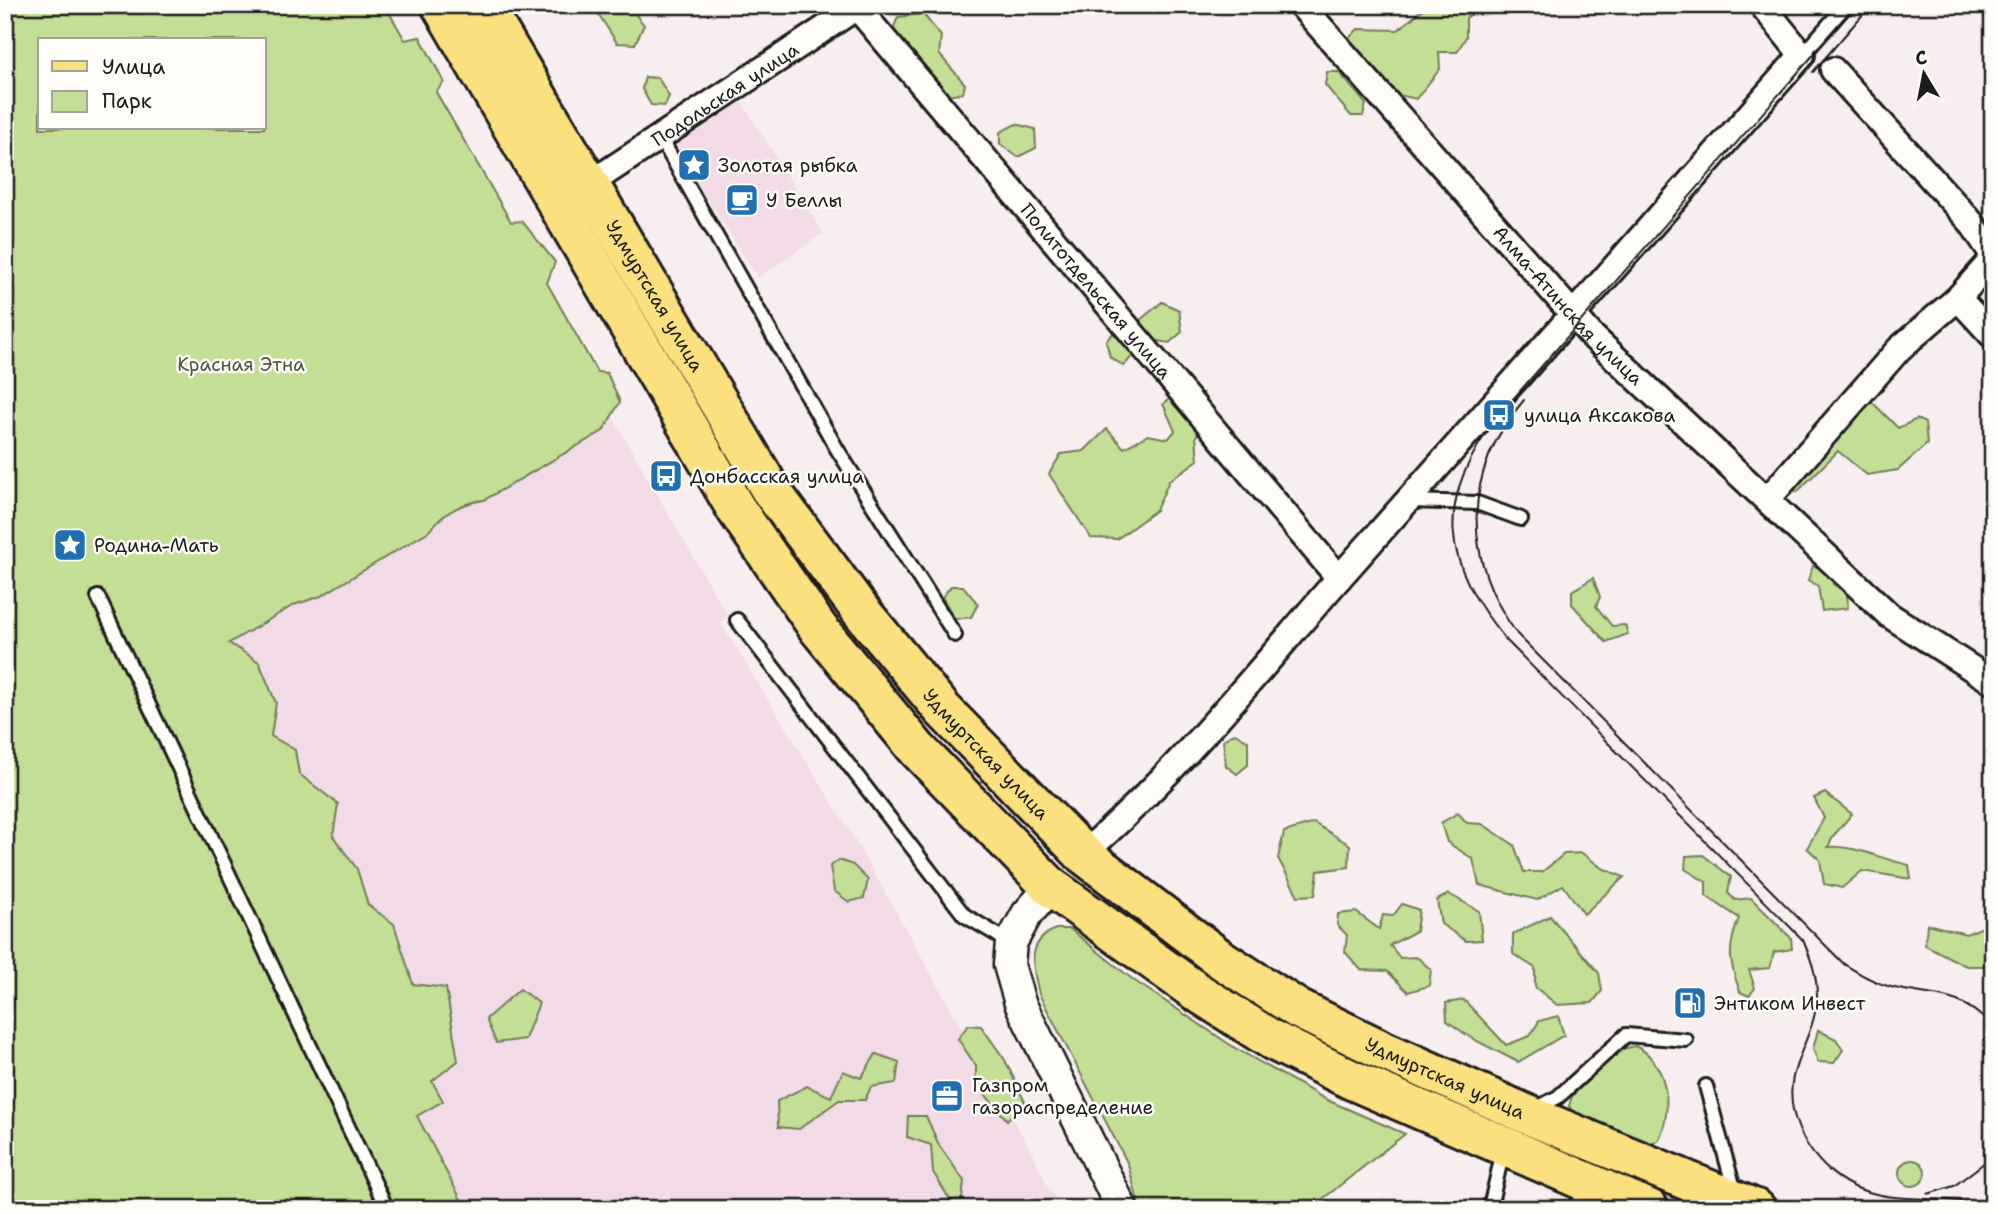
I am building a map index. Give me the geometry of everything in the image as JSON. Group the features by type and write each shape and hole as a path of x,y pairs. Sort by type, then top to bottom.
{"main road":[{"name":"Удмуртская улица","path":"441,5 736,509 818,628 917,749 1051,887 1194,990 1272,1040 1504,1147 1583,1198 1649,1209"},
{"name":"Удмуртская улица","path":"483,5 770,489 861,611 943,710 1083,854 1219,958 1298,1009 1526,1114 1747,1206"},
{"path":"1051,887 1083,854"}],"street":[{"name":"Алма-Атинская улица","path":"1301,5 1592,337 1889,615 1993,682"},
{"path":"1083,854 1121,822 1221,717 1339,578 1574,316 1802,55 1762,5"},
{"name":"Подольская улица","path":"589,184 857,6"},
{"name":"Политотдельская улица","path":"857,6 1339,578"},
{"path":"1767,500 1899,349 1958,298 1993,257 1971,222 1833,70"},
{"path":"1958,298 1993,336"},
{"path":"1051,887 1027,914 1012,943 1009,965 1020,1003 1122,1209"}],"lane":[{"path":"1802,55 1846,5"},
{"path":"660,137 837,449 956,635"},
{"path":"1408,501 1477,503 1521,519"},
{"path":"98,597 387,1209"},
{"path":"737,620 964,915 1012,943"},
{"path":"1526,1114 1558,1097 1626,1035 1686,1040"},
{"path":"1706,1086 1747,1206"},
{"path":"1493,1209 1490,1207 1504,1147"}],"shaded area":[{"path":"738,96 823,233 758,278 670,140"},
{"path":"612,416 728,617 720,622 853,836 1034,1156 1049,1189 1065,1209 466,1209 416,1115 432,1081 448,1071 209,655"}],"green space":[{"name":"Красная Этна","path":"5,5 388,5 387,9 405,40 420,37 444,82 436,92 511,222 522,221 555,262 547,283 597,372 607,373 620,402 603,431 484,500 453,510 429,531 321,596 294,605 229,643 259,662 276,703 271,736 295,750 299,774 338,804 333,836 357,869 368,905 394,924 413,984 446,988 458,1061 432,1081 443,1101 417,1116 466,1209 5,1209"},
{"path":"598,5 628,5 644,25 635,44 617,43 599,15"},
{"path":"1428,5 1486,5 1466,18 1466,37 1457,52 1439,52 1440,69 1416,99 1368,88 1346,41 1358,29 1398,30"},
{"path":"923,14 941,36 939,54 965,84 963,93 945,95 890,37 898,17"},
{"path":"1327,72 1339,72 1366,104 1363,116 1351,116 1325,85"},
{"path":"645,77 658,78 669,96 665,106 651,105 642,89"},
{"path":"1016,124 1035,129 1036,148 1018,157 1000,144 1000,132"},
{"path":"1162,302 1179,310 1182,332 1169,343 1148,339 1139,321"},
{"path":"1115,331 1134,354 1124,366 1110,357 1106,341"},
{"path":"1184,387 1203,393 1212,417 1196,436 1198,460 1169,481 1156,510 1117,539 1091,538 1049,474 1061,454 1084,451 1107,429 1124,448 1148,435 1168,439 1175,431 1163,404"},
{"path":"1868,398 1898,428 1917,419 1925,423 1927,444 1898,470 1867,475 1838,451 1797,492 1783,477 1787,457 1797,443 1812,441"},
{"path":"1813,566 1829,571 1833,584 1847,593 1848,608 1822,611 1818,586 1808,580"},
{"path":"1593,578 1600,597 1596,606 1612,626 1625,625 1628,634 1606,642 1572,604 1572,591"},
{"path":"951,586 963,586 978,604 971,617 955,619 942,597"},
{"path":"1235,733 1248,741 1248,765 1237,774 1226,766 1223,740"},
{"path":"1825,793 1852,814 1834,835 1828,847 1858,850 1909,865 1911,879 1862,871 1842,888 1824,884 1820,860 1807,848 1824,818 1814,798"},
{"path":"1458,813 1467,823 1482,824 1514,845 1524,872 1542,872 1564,854 1582,853 1602,868 1624,877 1584,914 1563,885 1537,900 1479,885 1473,859 1447,842 1441,823"},
{"path":"1314,823 1350,845 1349,867 1318,871 1315,895 1298,896 1278,858 1284,832"},
{"path":"1703,855 1731,877 1728,893 1735,900 1751,898 1791,938 1792,949 1774,952 1770,968 1749,970 1755,988 1749,996 1740,992 1732,963 1731,947 1739,918 1706,896 1706,882 1685,869 1686,856"},
{"path":"839,860 853,865 868,880 864,898 849,902 834,891 830,866"},
{"path":"1449,894 1479,911 1482,940 1466,941 1441,924 1437,900"},
{"path":"1402,904 1419,910 1416,931 1390,945 1400,958 1417,957 1431,970 1429,986 1408,992 1387,971 1361,970 1345,952 1347,935 1337,925 1338,914 1356,912 1379,929 1383,915 1393,916"},
{"path":"1550,916 1599,973 1602,991 1592,1003 1557,1005 1535,987 1535,968 1513,954 1513,934"},
{"path":"1993,923 1993,954 1983,966 1966,966 1925,945 1927,924 1966,934"},
{"path":"1056,929 1070,929 1132,979 1235,1048 1327,1100 1405,1134 1310,1209 1140,1209 1128,1164 1039,994 1034,965 1035,948 1046,934"},
{"path":"520,989 539,1003 525,1039 496,1043 486,1019"},
{"path":"1464,1000 1506,1045 1530,1036 1539,1021 1558,1016 1564,1035 1518,1062 1471,1038 1447,1021 1446,1003"},
{"path":"968,1025 981,1026 1005,1060 1025,1102 1007,1120 976,1084 976,1066 958,1039"},
{"path":"1818,1030 1836,1039 1843,1050 1834,1063 1818,1062 1813,1049"},
{"path":"1635,1046 1655,1063 1665,1088 1666,1116 1663,1129 1658,1141 1648,1143 1576,1117 1569,1106 1572,1096 1618,1050"},
{"path":"876,1054 899,1062 896,1083 871,1087 865,1100 839,1100 799,1129 778,1127 777,1101 807,1086 831,1097 843,1071 861,1078"},
{"path":"908,1116 926,1116 939,1145 964,1181 962,1199 950,1200 933,1172 931,1145 907,1137"},
{"path":"1912,1160 1921,1164 1925,1173 1921,1182 1912,1186 1903,1182 1899,1173 1903,1164"}],"tram line":[{"path":"1857,5 1499,415 1463,475 1455,503 1453,530 1458,557 1468,584 1507,641 1803,940 1815,974 1816,1006 1793,1077 1791,1095 1799,1129 1819,1160 1846,1183 1862,1190 1894,1197 1960,1201 1993,1208"},
{"path":"1813,72 1871,5"},
{"path":"1524,400 1503,428 1489,457 1480,486 1477,516 1479,546 1486,576 1499,605 1517,634 1844,964 1884,985 1960,1002 1993,1027"},
{"path":"1928,1194 1954,1186 1993,1156"}],"place":[{"name":"Золотая рыбка","path":"694,165"},
{"name":"У Беллы","path":"742,200"},
{"name":"улица Аксакова","path":"1499,415"},
{"name":"Донбасская улица","path":"666,476"},
{"name":"Родина-Мать","path":"70,545"},
{"name":"Энтиком Инвест","path":"1690,1003"},
{"name":"Газпром газораспределение","path":"947,1096"}]}
